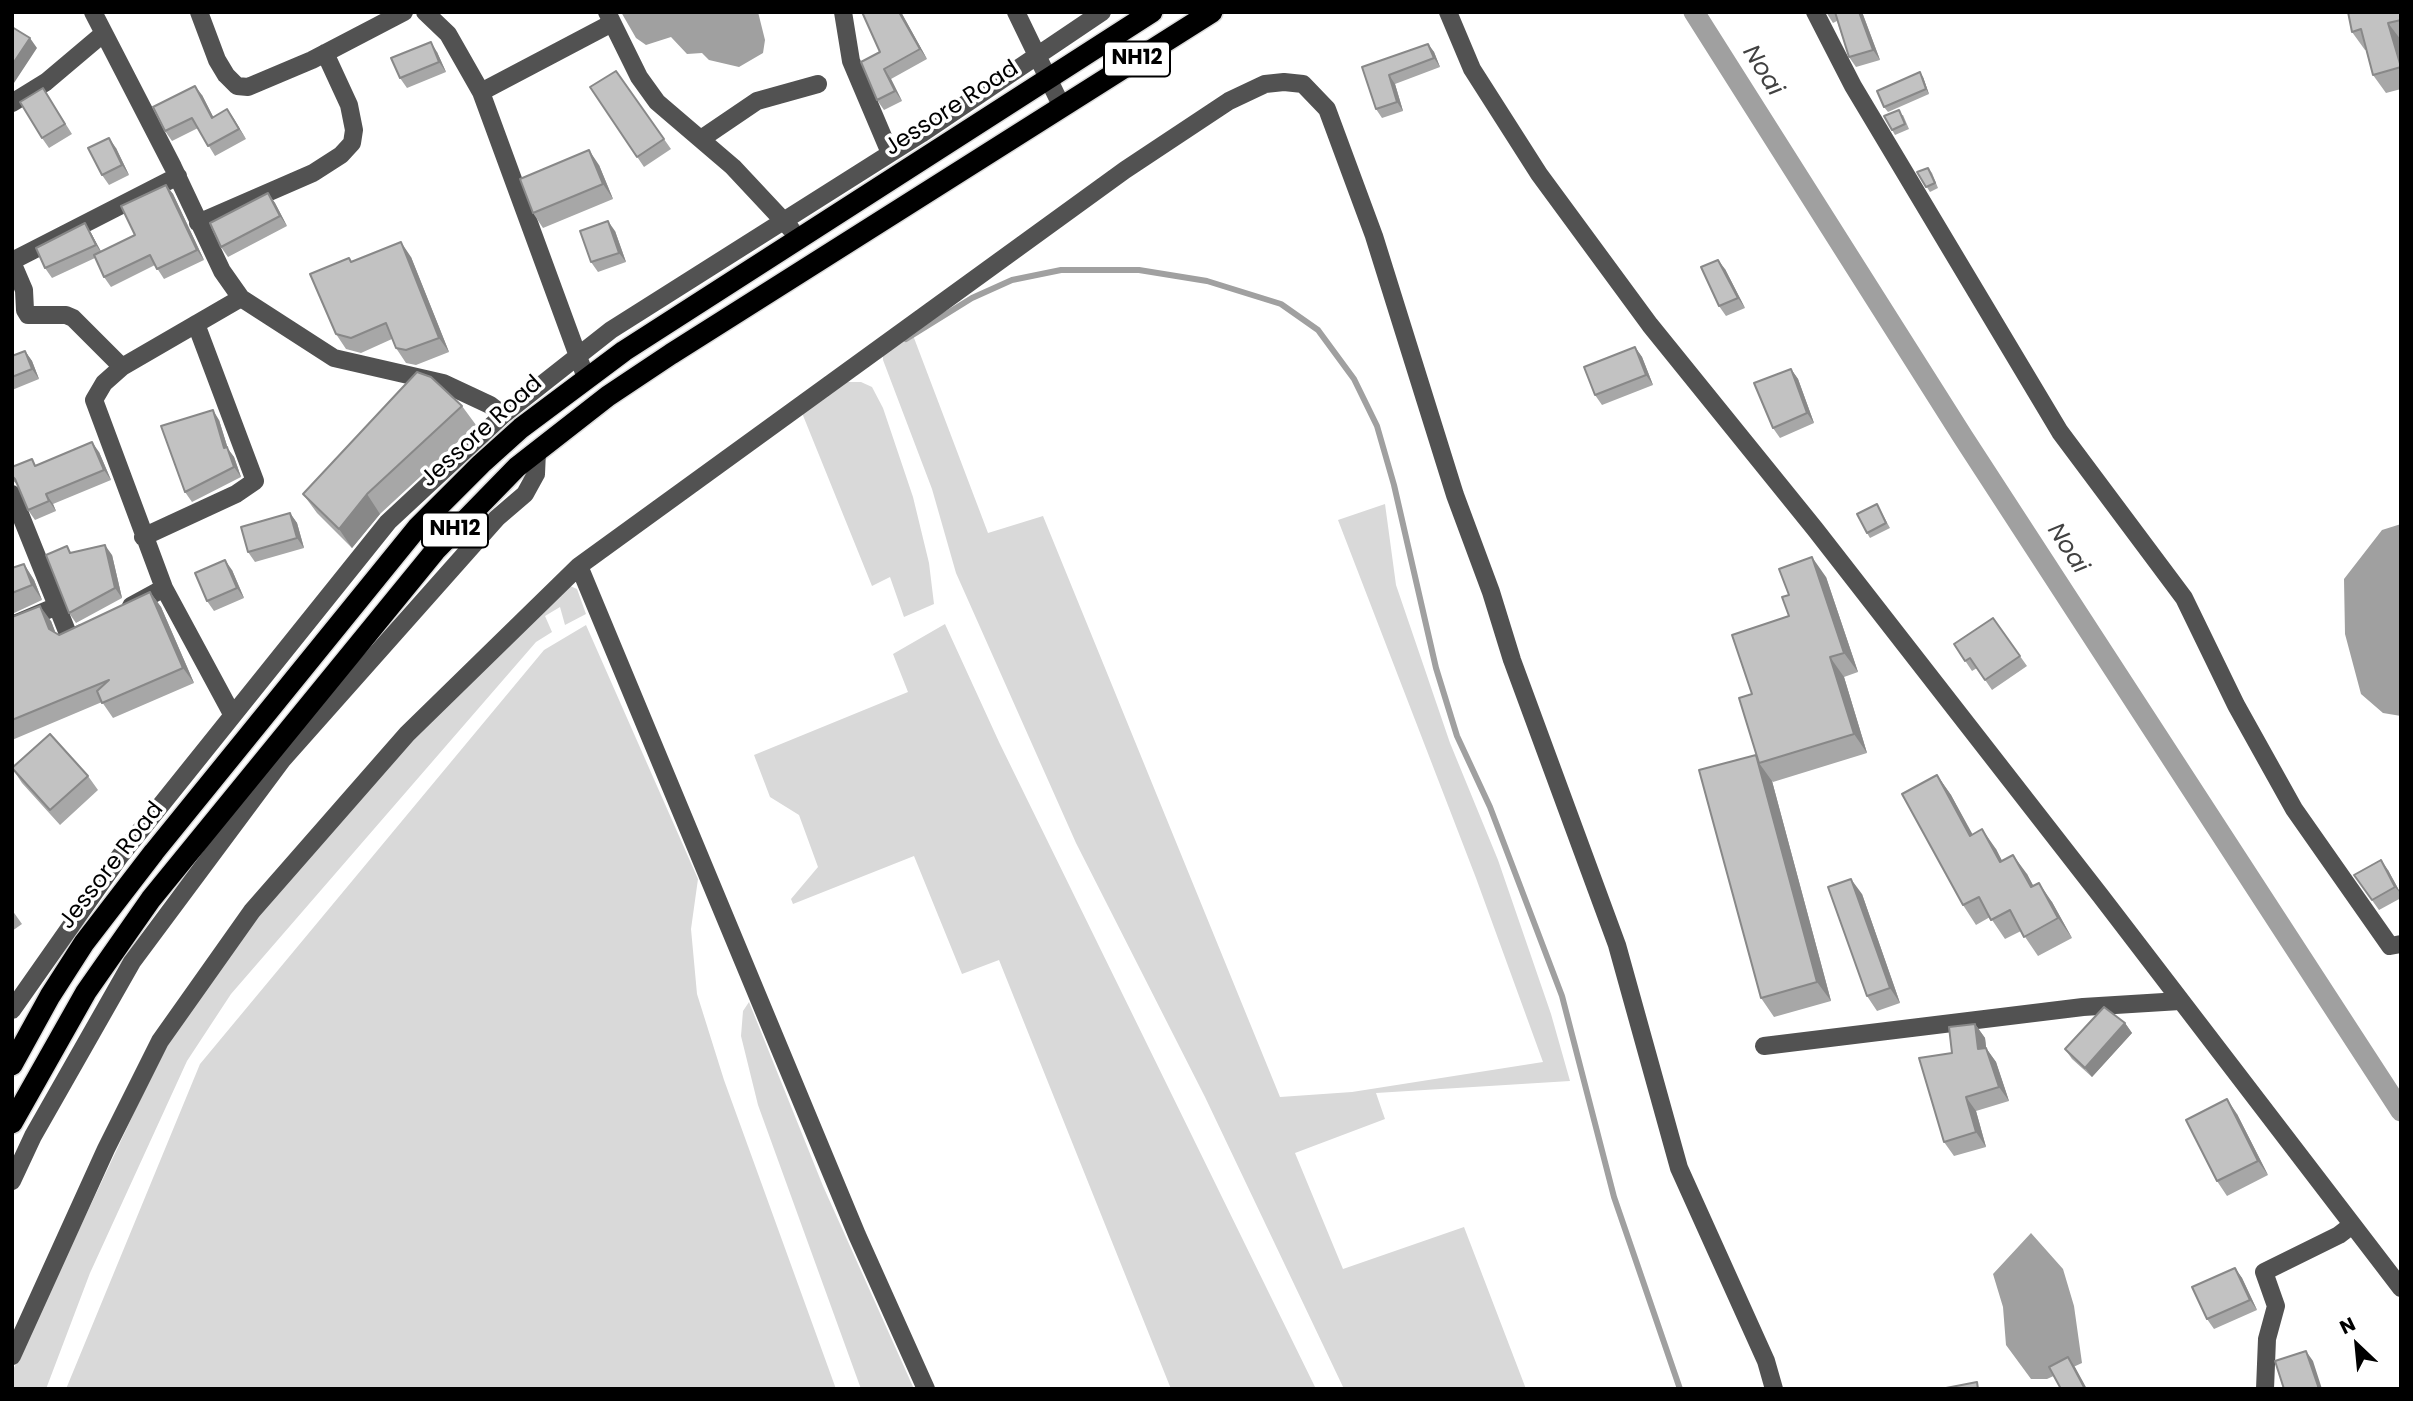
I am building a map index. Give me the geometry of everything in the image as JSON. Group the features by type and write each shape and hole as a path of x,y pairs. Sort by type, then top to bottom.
{"highway":[{"name":"Jessore Road","path":"12,1065 20,1038 107,913 417,527 511,437 586,378 1152,12"},
{"name":"NH12","path":"12,1123 86,992 151,899 435,551 537,451 608,396 671,354 1212,12"}],"street":[{"path":"93,12 178,176 222,271 241,298 334,358 443,383 490,405 502,415"},
{"path":"199,12 217,60 237,86 248,88 325,53 404,12"},
{"path":"425,12 448,34 481,92 586,378"},
{"path":"843,12 851,61 890,153"},
{"path":"1016,12 1035,56 1062,105"},
{"path":"12,1010 120,856 388,522 502,415 611,330 890,153 1102,12"},
{"path":"1448,12 1472,69 1539,174 1650,325 1815,529 2401,1287"},
{"path":"1815,12 1853,86 2060,432 2184,598 2236,705 2294,809 2390,946 2401,944"},
{"path":"481,92 610,18 639,77 657,102 733,167 782,222 802,238"},
{"path":"12,103 55,75 104,33"},
{"path":"198,223 313,173 341,155 352,143 354,130 349,105 325,53"},
{"path":"12,1356 106,1149 160,1041 252,911 407,734 579,566 985,269 1217,108 1265,83 1303,84 1327,109 1374,236 1455,495 1617,945 1679,1168 1766,1361 1774,1389"},
{"path":"701,139 757,100 818,84"},
{"path":"122,367 73,318 66,315 28,315 24,310 24,290 12,261 178,176"},
{"path":"232,714 164,588 94,400 104,383 122,367 241,298"},
{"path":"143,537 236,494 255,481 196,324"},
{"path":"12,1181 33,1136 132,962 283,759 497,518 525,494 536,474 537,451"},
{"path":"12,494 70,639 94,626"},
{"path":"579,566 852,1222 926,1389"},
{"path":"117,614 164,588"},
{"path":"12,625 57,606"},
{"path":"1764,1046 2084,1007 2180,1001"},
{"path":"2265,1389 2266,1339 2276,1306 2264,1272 2339,1235 2352,1225"}],"shaded area":[{"path":"621,12 758,12 765,40 763,53 739,67 709,60 702,53 687,54 671,37 646,45 636,38"},
{"path":"911,330 988,533 1043,516 1280,1097 1352,1092 1543,1062 1476,878 1338,520 1385,504 1396,585 1450,743 1498,860 1551,1014 1570,1081 1376,1093 1385,1119 1295,1153 1343,1269 1464,1227 1526,1389 1344,1389 1205,1097 1076,843 956,573 932,489 883,360 883,354"},
{"path":"844,382 861,382 872,387 883,408 913,497 929,563 934,604 904,617 890,577 872,586 800,408"},
{"path":"2401,524 2401,716 2383,713 2361,694 2345,634 2344,579 2382,530"},
{"path":"568,585 577,589 586,614 565,625 560,607 545,616 552,632 536,642 231,994 187,1061 90,1273 46,1389 12,1389 12,1372 167,1043 260,914 409,741"},
{"path":"945,624 999,742 1316,1389 1171,1389 999,960 962,974 914,856 793,904 791,899 818,867 799,815 770,797 754,755 908,692 893,654"},
{"path":"586,625 698,879 691,929 697,994 724,1080 836,1389 66,1389 200,1064 544,650"},
{"path":"749,1002 823,1186 914,1389 861,1389 758,1105 741,1036 743,1011"},
{"path":"2031,1233 2063,1269 2074,1306 2082,1363 2047,1379 2031,1379 2006,1345 2003,1307 1993,1274"}],"building":[{"path":"862,12 899,12 920,49 884,69 895,91 877,100 861,62 880,52"},
{"path":"1835,12 1859,12 1873,50 1849,57"},
{"path":"2348,12 2401,12 2401,20 2388,23 2401,67 2373,75 2361,29 2352,32"},
{"path":"12,27 30,38 12,65"},
{"path":"431,42 439,62 400,78 391,58"},
{"path":"1428,44 1434,58 1389,75 1397,102 1376,109 1362,67"},
{"path":"616,71 664,139 637,157 590,87"},
{"path":"1920,72 1926,89 1884,107 1877,91"},
{"path":"195,86 212,118 227,109 239,129 208,146 192,118 165,131 153,107"},
{"path":"43,88 65,124 42,138 20,102"},
{"path":"1899,110 1905,124 1892,130 1884,116"},
{"path":"109,138 122,165 102,175 88,148"},
{"path":"589,150 603,184 533,213 520,179"},
{"path":"1928,168 1935,183 1926,187 1917,172"},
{"path":"166,185 197,250 157,269 150,255 104,277 94,255 135,235 121,206"},
{"path":"268,193 280,216 221,247 210,223"},
{"path":"608,221 619,253 591,262 580,231"},
{"path":"85,223 96,245 45,268 36,248"},
{"path":"401,242 439,338 406,350 396,348 386,323 351,338 336,334 310,274 349,258 351,262"},
{"path":"1718,260 1738,298 1719,306 1701,267"},
{"path":"1635,347 1646,375 1595,395 1584,367"},
{"path":"25,351 32,369 12,377 12,356"},
{"path":"1791,369 1807,413 1773,428 1754,383"},
{"path":"417,372 431,377 462,406 367,494 339,529 303,494"},
{"path":"213,410 224,448 227,447 234,467 185,492 161,426"},
{"path":"92,442 104,470 46,494 49,501 28,510 12,476 12,467 32,459 35,466"},
{"path":"1877,504 1886,523 1867,533 1857,514"},
{"path":"290,513 297,538 248,552 241,527"},
{"path":"105,545 115,588 69,613 46,555 67,546 70,553"},
{"path":"1812,557 1844,653 1830,657 1854,734 1759,763 1739,698 1752,694 1732,635 1789,616 1782,597 1789,595 1779,569"},
{"path":"225,560 237,588 207,601 195,573"},
{"path":"24,564 32,585 12,593 12,568"},
{"path":"150,592 183,668 102,703 97,691 109,680 12,720 12,617 40,606 49,629 59,635"},
{"path":"1993,618 2020,656 1985,680 1970,658 1965,661 1954,644"},
{"path":"50,734 88,776 50,810 12,768"},
{"path":"1756,755 1817,982 1761,998 1699,770"},
{"path":"1937,775 1970,836 1982,829 2000,862 2013,855 2031,887 2039,883 2058,918 2024,937 2010,910 1991,920 1979,897 1963,905 1902,794"},
{"path":"2381,860 2395,887 2372,900 2354,875"},
{"path":"1851,879 1890,988 1867,996 1828,887"},
{"path":"2104,1007 2125,1023 2085,1068 2065,1049"},
{"path":"1975,1024 1978,1049 1986,1048 1999,1087 1966,1097 1976,1132 1944,1142 1919,1058 1952,1053 1949,1027"},
{"path":"2227,1099 2258,1161 2217,1181 2186,1120"},
{"path":"2235,1268 2250,1300 2207,1319 2192,1287"},
{"path":"2306,1351 2319,1389 2284,1389 2275,1361"},
{"path":"2068,1357 2085,1389 2061,1389 2049,1367"},
{"path":"1977,1382 1978,1389 1946,1389 1946,1388"}],"waterway":[{"name":"Noai","path":"1694,12 1963,437 2401,1111"},
{"path":"906,339 972,298 1012,280 1061,270 1139,270 1207,281 1281,304 1318,330 1354,379 1377,426 1394,485 1436,668 1457,736 1490,807 1562,996 1614,1197 1680,1389"}]}
